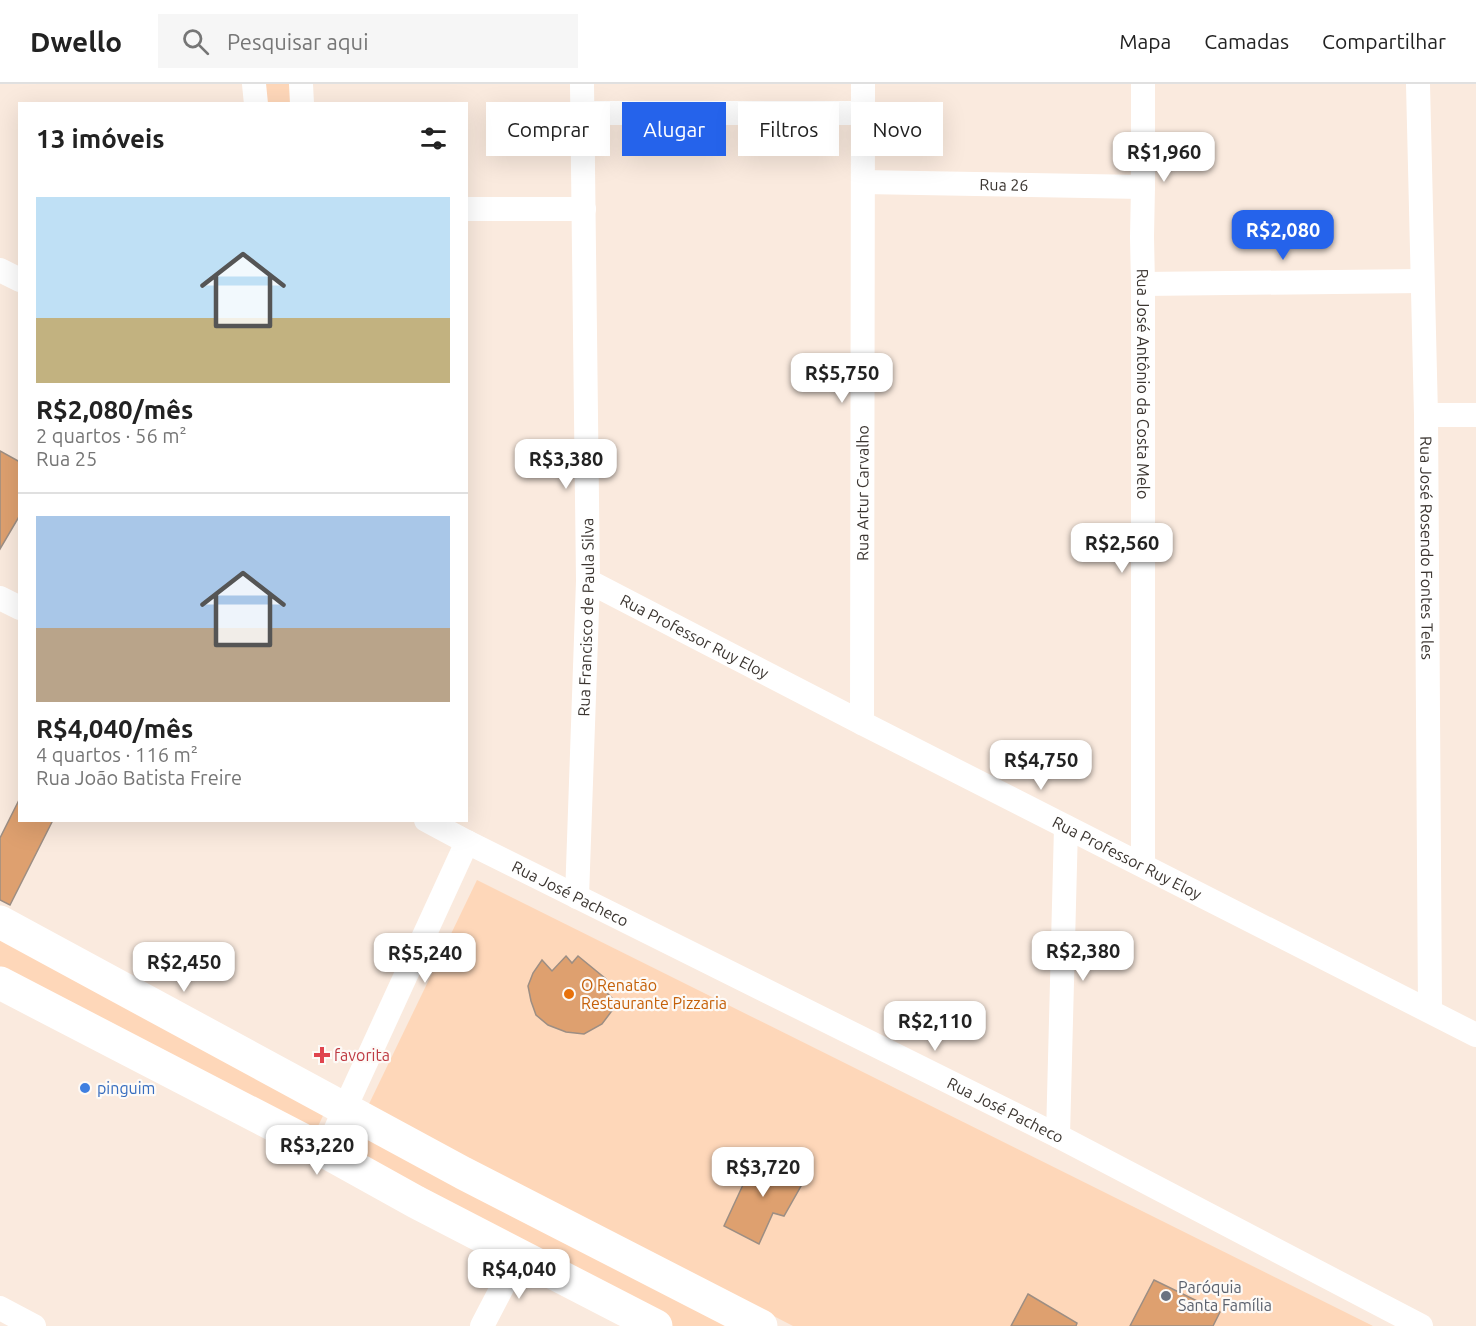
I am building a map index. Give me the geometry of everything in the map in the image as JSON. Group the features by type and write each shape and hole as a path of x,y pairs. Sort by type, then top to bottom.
{"street":[{"path":"254,84 256,102"},
{"path":"301,84 302,102"},
{"name":"Rua Francisco de Paula Silva","path":"582,84 583,102"},
{"name":"Rua Artur Carvalho","path":"863,84 863,102"},
{"name":"Rua José Antônio da Costa Melo","path":"1143,84 1143,865"},
{"name":"Rua José Rosendo Fontes Teles","path":"1418,84 1426,415 1430,1011"},
{"path":"610,113 851,113"},
{"name":"Rua Francisco de Paula Silva","path":"577,897 588,581 583,156"},
{"name":"Rua Artur Carvalho","path":"862,723 863,156"},
{"name":"Rua 26","path":"863,182 1143,187"},
{"path":"468,209 584,209"},
{"path":"0,270 18,279"},
{"path":"1143,284 1422,281"},
{"path":"1426,415 1476,415"},
{"name":"Rua Professor Ruy Eloy","path":"588,581 1476,1035"},
{"path":"0,598 18,607"},
{"name":"Rua José Pacheco","path":"430,822 1058,1137 1421,1326"},
{"path":"1058,1137 1066,827"},
{"path":"326,1152 467,842"},
{"path":"0,922 463,1173 761,1326"},
{"path":"0,983 657,1326"},
{"path":"482,1326 519,1255"},
{"path":"0,1308 34,1326"}],"shaded area":[{"path":"263,84 305,84 306,102 264,102"},
{"path":"477,880 1373,1326 793,1326 368,1106"},
{"path":"0,931 329,1103 311,1141 0,977"},
{"path":"352,1130 732,1326 666,1326 339,1157"}],"building":[{"path":"0,451 18,461 18,518 0,549"},
{"path":"18,802 18,822 52,822 10,905 0,900 0,838"},
{"name":"O Renatão Restaurante Pizzaria","path":"566,956 572,963 578,956 606,979 602,988 616,1002 602,1024 584,1034 566,1032 548,1025 536,1015 531,1001 528,986 542,960 552,971"},
{"path":"755,1152 805,1179 784,1216 773,1213 759,1244 724,1226"},
{"name":"Paróquia Santa Família","path":"1154,1280 1220,1312 1213,1326 1130,1326"},
{"path":"1028,1294 1077,1323 1076,1326 1011,1326"}],"place":[{"name":"O Renatão Restaurante Pizzaria","path":"569,994"},
{"name":"favorita","path":"322,1055"},
{"name":"pinguim","path":"85,1088"},
{"name":"Paróquia Santa Família","path":"1166,1296"}]}
